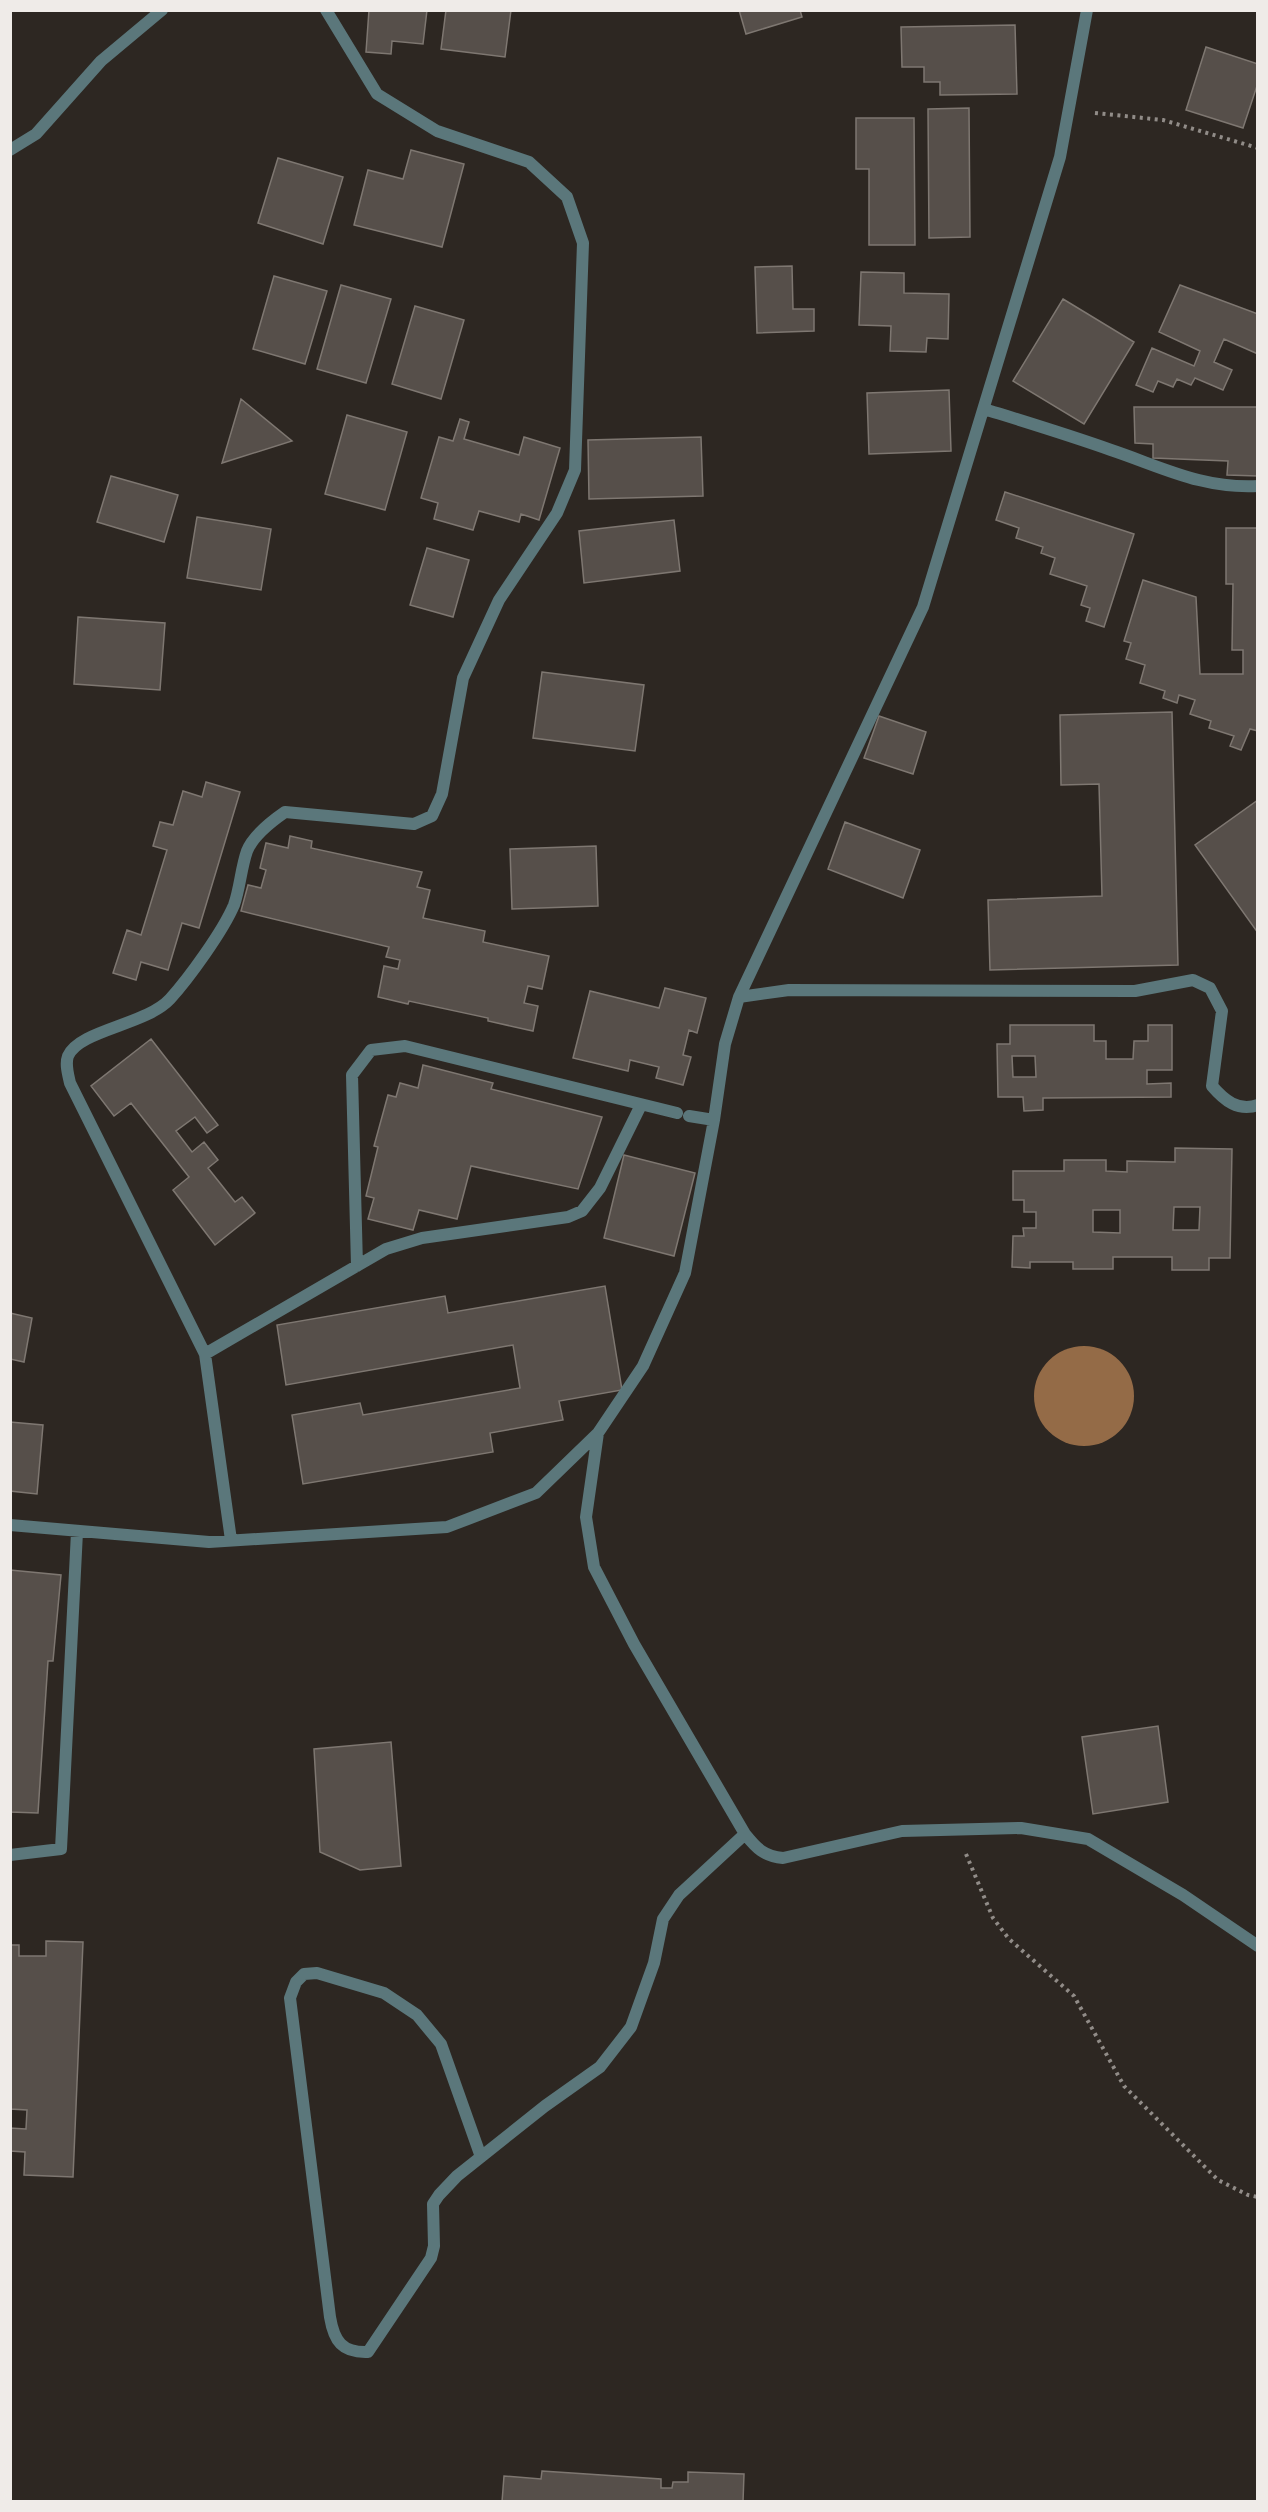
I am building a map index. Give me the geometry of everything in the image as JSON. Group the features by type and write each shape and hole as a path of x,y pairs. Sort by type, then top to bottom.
{"street":[{"path":"10,150 36,134 101,61 162,10"},
{"path":"231,1540 206,1354 70,1083 67,1068 68,1057 77,1042 145,1017 169,1001 216,936 234,904 248,849 272,821 285,812 414,824 432,816 442,794 463,678 499,600 557,513 575,470 583,243 567,197 529,162 437,131 377,94 326,10"},
{"path":"10,1526 209,1542 447,1527 537,1493 598,1434 643,1366 685,1273 714,1120 725,1044 739,997 923,607 1060,157 1087,10"},
{"path":"984,409 1113,450 1192,480 1232,488 1257,486"},
{"path":"739,997 789,990 1135,991 1193,980 1210,988 1222,1011 1212,1086 1222,1099 1237,1106 1250,1108 1257,1105"},
{"path":"357,1266 352,1075 371,1050 405,1046 641,1105 714,1120"},
{"path":"206,1354 386,1249 422,1238 568,1217 582,1211 600,1188 641,1105"},
{"path":"598,1434 586,1517 594,1567 634,1644 745,1834 758,1850 768,1857 783,1858 902,1831 956,1829 1021,1828 1088,1839 1183,1895 1257,1946"},
{"path":"10,1855 61,1849 77,1532"},
{"path":"481,2157 441,2044 417,2016 384,1993 317,1973 304,1974 296,1982 290,1998 330,2317 333,2332 341,2344 354,2353 368,2352 431,2258 434,2246 433,2204 439,2195 481,2157 545,2106 600,2067 631,2027 654,1963 663,1919 679,1895 745,1834"}],"path":[{"path":"1069,110 1163,120 1257,148"},
{"path":"956,1829 993,1918 1009,1939 1074,1996 1124,2086 1218,2180 1257,2197"}],"shaded area":[{"path":"1084,1346 1103,1350 1120,1360 1130,1377 1134,1396 1130,1415 1120,1432 1103,1442 1084,1446 1065,1442 1048,1432 1038,1415 1034,1396 1038,1377 1048,1360 1065,1350"}],"building":[{"path":"369,10 427,10 423,44 392,41 391,54 366,52"},
{"path":"446,10 511,10 505,57 441,49"},
{"path":"739,10 800,10 802,17 746,34"},
{"path":"1015,25 1017,94 940,95 940,82 924,82 924,67 902,67 901,27"},
{"path":"1206,47 1258,64 1258,83 1243,128 1186,110"},
{"path":"969,108 970,237 929,238 928,109"},
{"path":"856,118 914,118 915,245 869,245 869,169 856,169"},
{"path":"411,150 464,164 442,247 354,225 368,170 403,179"},
{"path":"278,158 343,177 323,244 258,223"},
{"path":"792,266 793,309 814,309 814,331 757,333 755,267"},
{"path":"861,272 904,273 904,293 949,294 948,339 927,338 926,352 890,351 891,326 859,325"},
{"path":"274,276 327,291 305,364 253,349"},
{"path":"341,285 391,299 366,383 317,369"},
{"path":"1180,285 1258,314 1258,354 1224,339 1214,362 1232,370 1223,390 1195,378 1191,385 1177,379 1173,387 1158,381 1153,392 1136,385 1152,348 1194,366 1200,351 1159,332"},
{"path":"1063,299 1134,342 1084,424 1013,381"},
{"path":"415,306 464,320 441,399 392,384"},
{"path":"949,390 951,451 869,454 867,393"},
{"path":"241,399 292,441 222,463"},
{"path":"1134,407 1258,407 1258,476 1227,475 1228,461 1153,458 1153,444 1135,443"},
{"path":"347,415 407,432 385,510 325,494"},
{"path":"460,419 469,422 464,439 519,455 524,437 560,448 539,520 521,514 519,522 479,511 473,530 434,519 438,503 421,498 439,437 453,441"},
{"path":"701,437 703,496 589,499 588,440"},
{"path":"111,476 178,495 164,542 97,522"},
{"path":"1005,492 1134,534 1104,627 1086,621 1090,608 1081,605 1087,586 1050,574 1055,558 1041,553 1043,547 1016,538 1019,528 996,520"},
{"path":"197,517 271,529 261,590 187,578"},
{"path":"674,520 680,571 584,583 579,531"},
{"path":"1226,528 1258,528 1258,731 1250,729 1241,750 1230,746 1234,736 1209,728 1211,721 1190,714 1195,700 1179,695 1177,703 1163,698 1165,691 1140,683 1145,665 1126,659 1131,643 1124,641 1143,580 1196,597 1200,674 1243,674 1243,650 1232,650 1233,584 1226,584"},
{"path":"427,548 469,560 453,617 410,605"},
{"path":"78,617 165,623 160,690 74,684"},
{"path":"542,672 644,685 635,751 533,738"},
{"path":"1172,712 1178,965 990,970 988,900 1102,896 1099,784 1061,785 1060,715"},
{"path":"879,716 926,732 913,774 864,758"},
{"path":"206,782 240,792 199,928 182,923 168,970 141,962 136,980 113,973 127,930 141,935 167,850 153,846 160,822 173,825 183,791 202,797"},
{"path":"1258,800 1258,933 1195,845"},
{"path":"845,822 920,850 903,898 828,869"},
{"path":"290,836 312,841 311,848 422,872 417,887 430,890 423,918 485,931 483,942 549,956 542,989 528,986 524,1003 538,1006 533,1031 488,1021 488,1018 409,1001 408,1004 378,997 384,966 398,969 400,960 386,957 389,947 241,911 248,885 261,888 266,870 260,868 266,843 288,848"},
{"path":"596,846 598,906 512,909 510,849"},
{"path":"665,988 706,998 697,1033 689,1030 683,1055 691,1057 683,1085 656,1078 659,1067 630,1060 628,1071 573,1058 590,991 659,1008"},
{"path":"1010,1025 1094,1025 1094,1041 1106,1041 1106,1059 1133,1059 1134,1041 1148,1041 1148,1025 1172,1025 1172,1070 1147,1070 1147,1084 1171,1083 1171,1097 1043,1098 1043,1110 1024,1111 1023,1097 998,1097 997,1044 1010,1044","holes":["1012,1056 1035,1056 1036,1077 1013,1077"]},
{"path":"151,1039 218,1125 207,1133 195,1117 176,1131 192,1152 204,1142 218,1160 208,1168 235,1202 242,1197 255,1213 215,1245 173,1190 189,1177 131,1103 114,1116 91,1086"},
{"path":"423,1065 493,1083 491,1089 602,1117 578,1189 471,1166 457,1219 419,1210 413,1230 368,1219 374,1198 366,1196 378,1147 374,1146 388,1095 396,1097 400,1083 418,1088"},
{"path":"1175,1148 1232,1149 1230,1258 1209,1258 1209,1270 1172,1270 1172,1257 1113,1257 1113,1269 1073,1269 1073,1262 1030,1262 1030,1268 1012,1267 1013,1236 1024,1236 1023,1228 1036,1228 1036,1212 1024,1212 1024,1200 1013,1200 1013,1171 1064,1171 1064,1160 1106,1160 1106,1171 1127,1172 1127,1161 1175,1162","holes":["1174,1207 1200,1207 1199,1230 1173,1230","1093,1210 1120,1210 1120,1233 1093,1232"]},
{"path":"624,1155 695,1173 674,1256 604,1238"},
{"path":"605,1286 622,1390 559,1401 563,1420 490,1433 493,1452 303,1484 292,1415 360,1403 363,1415 520,1388 513,1345 286,1385 277,1325 445,1296 448,1313"},
{"path":"10,1313 32,1318 24,1362 10,1359"},
{"path":"10,1422 43,1425 37,1494 10,1491"},
{"path":"10,1570 61,1575 53,1661 48,1661 38,1813 10,1812"},
{"path":"1158,1726 1168,1802 1093,1814 1082,1737"},
{"path":"391,1742 401,1866 360,1870 320,1852 314,1749"},
{"path":"46,1941 83,1942 73,2177 24,2175 25,2152 10,2151 10,2128 26,2129 27,2110 10,2109 10,1945 19,1945 19,1956 46,1956"},
{"path":"542,2471 661,2479 661,2488 672,2488 673,2482 688,2482 688,2472 744,2474 743,2502 502,2502 504,2476 541,2479"}]}
